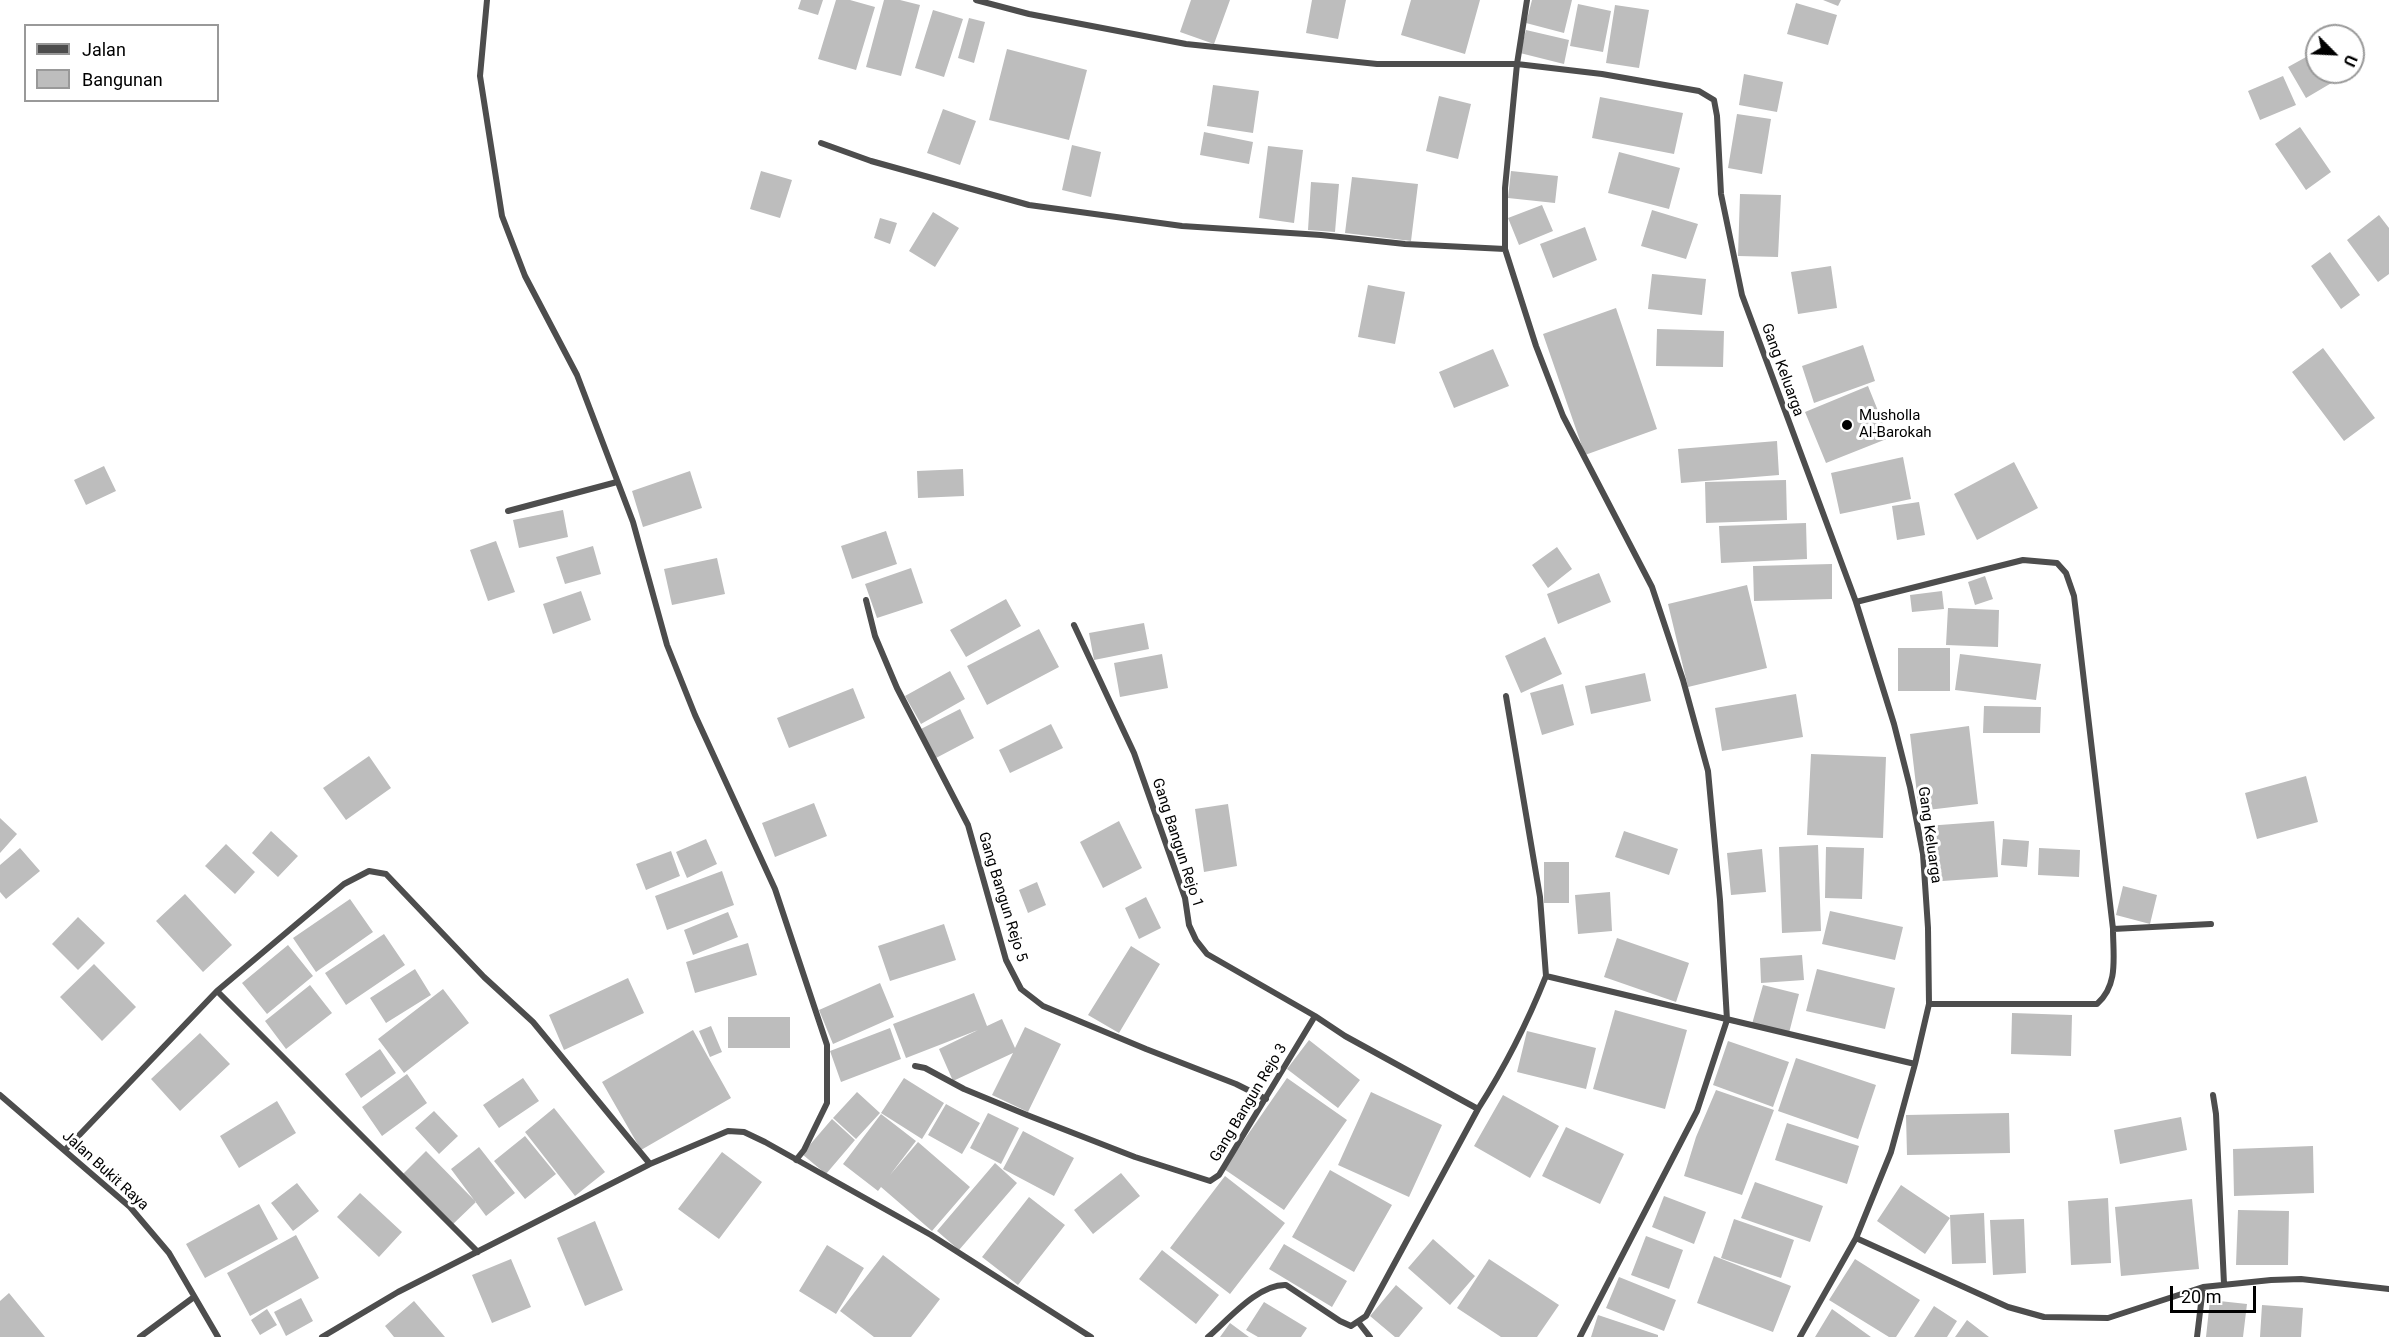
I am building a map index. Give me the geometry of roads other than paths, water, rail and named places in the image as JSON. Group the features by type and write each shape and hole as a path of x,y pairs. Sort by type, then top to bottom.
{"street":[{"path":"488,0 480,76 502,216 525,276 577,375 633,522 667,645 695,715 775,889 827,1045 827,1103 804,1150 796,1160"},
{"path":"976,0 1029,14 1186,44 1377,64 1517,64"},
{"path":"1527,0 1517,64 1505,188 1505,249 1536,346 1563,416 1652,587 1683,680 1708,771 1720,900 1727,1020 1697,1111 1580,1337"},
{"name":"Gang Keluarga","path":"1517,64 1602,74 1699,91 1714,100 1717,116 1721,194 1742,295 1856,602 1894,724 1910,787 1923,854 1929,1004 1891,1152 1856,1239 1800,1337"},
{"path":"821,143 883,165 1029,205 1182,225 1321,235 1405,244 1505,249"},
{"path":"508,512 617,482"},
{"path":"1856,602 2023,560 2057,563 2066,573 2074,596 2113,929 2113,982 2106,996 2097,1004 1929,1004"},
{"name":"Gang Bangun Rejo 5","path":"866,600 874,636 897,688 968,825 1006,960 1021,989 1043,1006 1208,1072 1266,1099"},
{"name":"Gang Bangun Rejo 1","path":"1074,625 1134,753 1185,898 1190,925 1196,940 1207,954 1315,1016"},
{"path":"1208,1337 1263,1290 1276,1285 1286,1286 1296,1291 1351,1326 1359,1323 1366,1316 1478,1108 1493,1086 1536,1001 1546,976 1540,897 1506,696"},
{"path":"65,1150 217,991 344,884 369,871 386,874 484,977 533,1022 650,1164"},
{"path":"2113,929 2211,924"},
{"path":"1546,976 1915,1064"},
{"path":"217,991 478,1252"},
{"path":"1315,1016 1345,1036 1478,1108"},
{"name":"Gang Bangun Rejo 3","path":"915,1066 925,1068 964,1089 1027,1115 1135,1157 1210,1181 1219,1175 1315,1016"},
{"name":"Jalan Bukit Raya","path":"0,1095 130,1207 148,1226 169,1253 218,1337"},
{"path":"2214,1095 2224,1284"},
{"path":"322,1337 398,1292 650,1164 728,1131 744,1132 931,1235 1090,1337"},
{"path":"1856,1239 2008,1306 2044,1317 2108,1318 2203,1287 2224,1284 2301,1279 2389,1288"},
{"path":"2197,1337 2203,1287"},
{"path":"140,1337 194,1297"},
{"path":"1359,1323 1370,1337"}],"place":[{"name":"Musholla Al-Barokah","path":"1847,425"}]}
